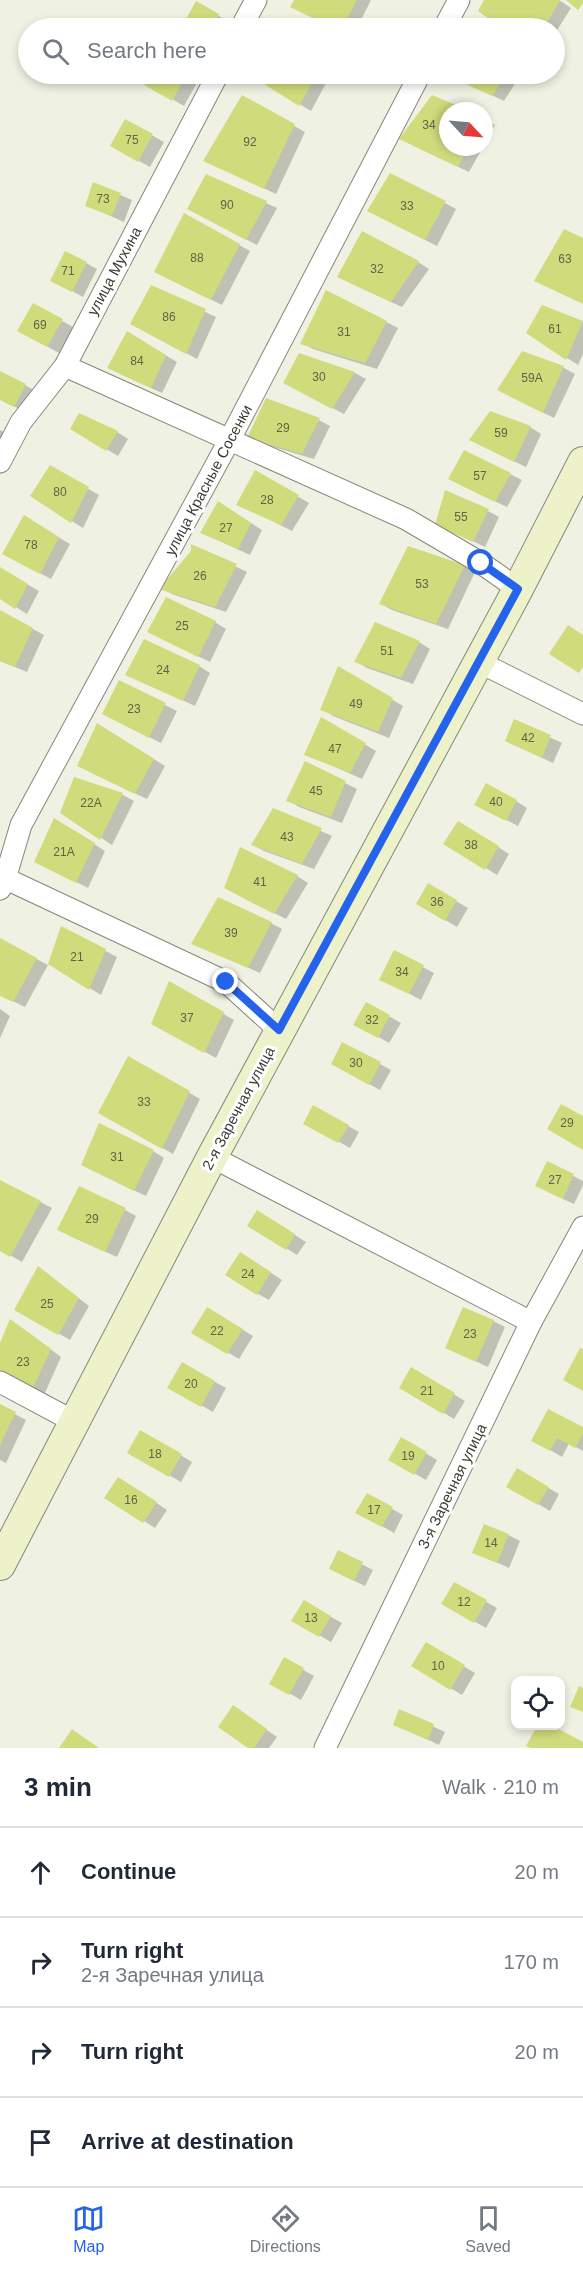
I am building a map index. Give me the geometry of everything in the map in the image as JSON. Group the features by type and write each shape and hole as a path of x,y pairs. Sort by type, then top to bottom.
{"main road":[{"name":"2-я Заречная улица","path":"0,1565 73,1421 279,1030 479,662 583,462"}],"street":[{"path":"247,18 256,0"},
{"path":"449,18 459,0"},
{"name":"улица Мухина","path":"0,462 21,422 65,366 213,84"},
{"name":"улица Красные Сосенки","path":"2,881 21,825 230,439 415,84"},
{"path":"65,366 406,519 481,563 518,589"},
{"path":"479,662 583,714"},
{"path":"2,881 226,982 279,1030"},
{"path":"212,1157 531,1322"},
{"name":"3-я Заречная улица","path":"325,1748 531,1322 583,1227"},
{"path":"0,1382 73,1421"}],"building":[{"path":"294,0 357,0 347,18 313,18 290,7"},
{"path":"484,0 560,0 550,18 488,18 478,11"},
{"path":"566,0 583,0 583,3 578,10"},
{"path":"196,1 219,14 217,18 187,18"},
{"path":"145,84 181,84 172,101"},
{"path":"264,84 311,84 299,106"},
{"path":"466,84 500,84 492,96"},
{"path":"242,95 295,124 264,189 203,161"},
{"path":"432,95 449,102 439,102 439,156 464,156 458,167 399,139"},
{"path":"125,119 153,134 138,162 110,146"},
{"path":"390,173 446,201 425,240 367,211"},
{"path":"206,174 267,201 246,240 187,209"},
{"path":"93,182 121,193 112,216 85,206"},
{"path":"184,213 240,244 211,300 154,272"},
{"path":"564,229 583,238 583,304 534,281"},
{"path":"362,231 419,261 391,302 337,277"},
{"path":"65,251 87,262 72,292 50,281"},
{"path":"151,285 206,309 186,354 130,324"},
{"path":"326,290 387,321 365,363 300,344"},
{"path":"33,303 63,319 47,347 17,331"},
{"path":"542,305 583,321 566,360 526,333"},
{"path":"127,331 166,355 151,388 107,368"},
{"path":"522,351 564,366 543,413 497,390"},
{"path":"299,353 355,372 332,409 283,383"},
{"path":"0,371 26,384 14,407 0,400"},
{"path":"266,398 320,418 302,454 247,438"},
{"path":"490,411 531,426 514,462 469,440"},
{"path":"79,413 118,431 106,451 70,429"},
{"path":"464,450 511,473 495,502 448,479"},
{"path":"50,465 89,487 71,523 30,496"},
{"path":"255,470 299,495 281,525 236,505"},
{"path":"445,490 489,509 473,542 435,525"},
{"path":"218,501 251,523 238,549 200,533"},
{"path":"24,515 59,537 40,574 2,554"},
{"path":"191,544 237,564 215,607 159,589 191,551"},
{"path":"408,546 465,565 436,624 379,604"},
{"path":"0,567 28,584 15,609 0,599"},
{"path":"166,597 216,621 198,657 147,632"},
{"path":"0,610 33,628 15,667 0,661"},
{"path":"375,622 420,641 401,678 354,662"},
{"path":"568,625 583,635 583,667 579,673 549,654"},
{"path":"144,639 200,665 183,701 125,675"},
{"path":"338,666 393,698 378,732 320,710"},
{"path":"119,680 166,703 149,738 102,714"},
{"path":"321,717 366,743 350,773 304,755"},
{"path":"514,719 551,735 542,758 505,741"},
{"path":"97,723 154,759 135,794 77,766"},
{"path":"305,761 346,781 331,817 286,801"},
{"path":"74,777 123,793 100,840 60,813"},
{"path":"486,783 517,800 506,821 474,805"},
{"path":"273,808 322,828 302,864 251,845"},
{"path":"54,818 95,843 76,883 34,862"},
{"path":"458,821 499,846 485,870 443,844"},
{"path":"240,847 298,875 274,914 224,888"},
{"path":"428,883 457,900 445,921 416,904"},
{"path":"218,897 272,922 248,968 191,944"},
{"path":"61,926 106,949 89,990 48,964"},
{"path":"0,938 37,958 13,1002 0,996"},
{"path":"394,950 424,965 409,994 379,980"},
{"path":"169,981 224,1012 204,1053 151,1024"},
{"path":"366,1002 390,1015 378,1038 353,1025"},
{"path":"342,1042 381,1062 369,1085 331,1064"},
{"path":"128,1056 190,1091 162,1149 98,1113"},
{"path":"561,1104 583,1116 583,1150 547,1129"},
{"path":"313,1105 349,1125 338,1143 303,1124"},
{"path":"99,1123 154,1150 134,1191 81,1165"},
{"path":"547,1161 574,1174 563,1199 535,1186"},
{"path":"0,1180 41,1201 10,1257 0,1251"},
{"path":"79,1186 126,1208 105,1252 57,1230"},
{"path":"257,1210 295,1234 286,1250 247,1226"},
{"path":"240,1252 271,1272 257,1295 225,1275"},
{"path":"38,1266 79,1298 58,1335 14,1310"},
{"path":"207,1307 243,1329 227,1354 191,1333"},
{"path":"463,1307 494,1320 476,1362 445,1348"},
{"path":"10,1319 51,1349 32,1390 0,1374 0,1343"},
{"path":"580,1348 583,1349 583,1391 563,1380"},
{"path":"182,1362 215,1381 201,1407 167,1388"},
{"path":"411,1367 455,1393 443,1414 399,1388"},
{"path":"0,1404 16,1412 0,1445"},
{"path":"548,1409 583,1427 583,1434 575,1448 557,1438 550,1451 531,1441"},
{"path":"140,1430 182,1454 169,1477 127,1453"},
{"path":"401,1437 427,1452 414,1475 388,1460"},
{"path":"517,1468 549,1487 538,1505 506,1487"},
{"path":"118,1477 157,1502 143,1523 104,1498"},
{"path":"367,1493 393,1507 382,1527 355,1513"},
{"path":"484,1524 509,1534 497,1563 472,1553"},
{"path":"338,1550 363,1562 354,1581 329,1569"},
{"path":"454,1582 487,1600 474,1623 441,1604"},
{"path":"304,1600 331,1616 319,1637 291,1621"},
{"path":"426,1642 465,1665 450,1690 411,1666"},
{"path":"284,1657 304,1668 289,1695 269,1684"},
{"path":"579,1686 583,1688 583,1712 570,1707"},
{"path":"233,1705 267,1729 254,1748 248,1748 218,1727"},
{"path":"399,1709 434,1724 428,1740 393,1725"},
{"path":"72,1729 99,1748 59,1748"},
{"path":"535,1730 560,1730 583,1742 583,1748 531,1748 526,1746"}],"route":[{"path":"226,982 279,1030 518,589 481,563"}]}
